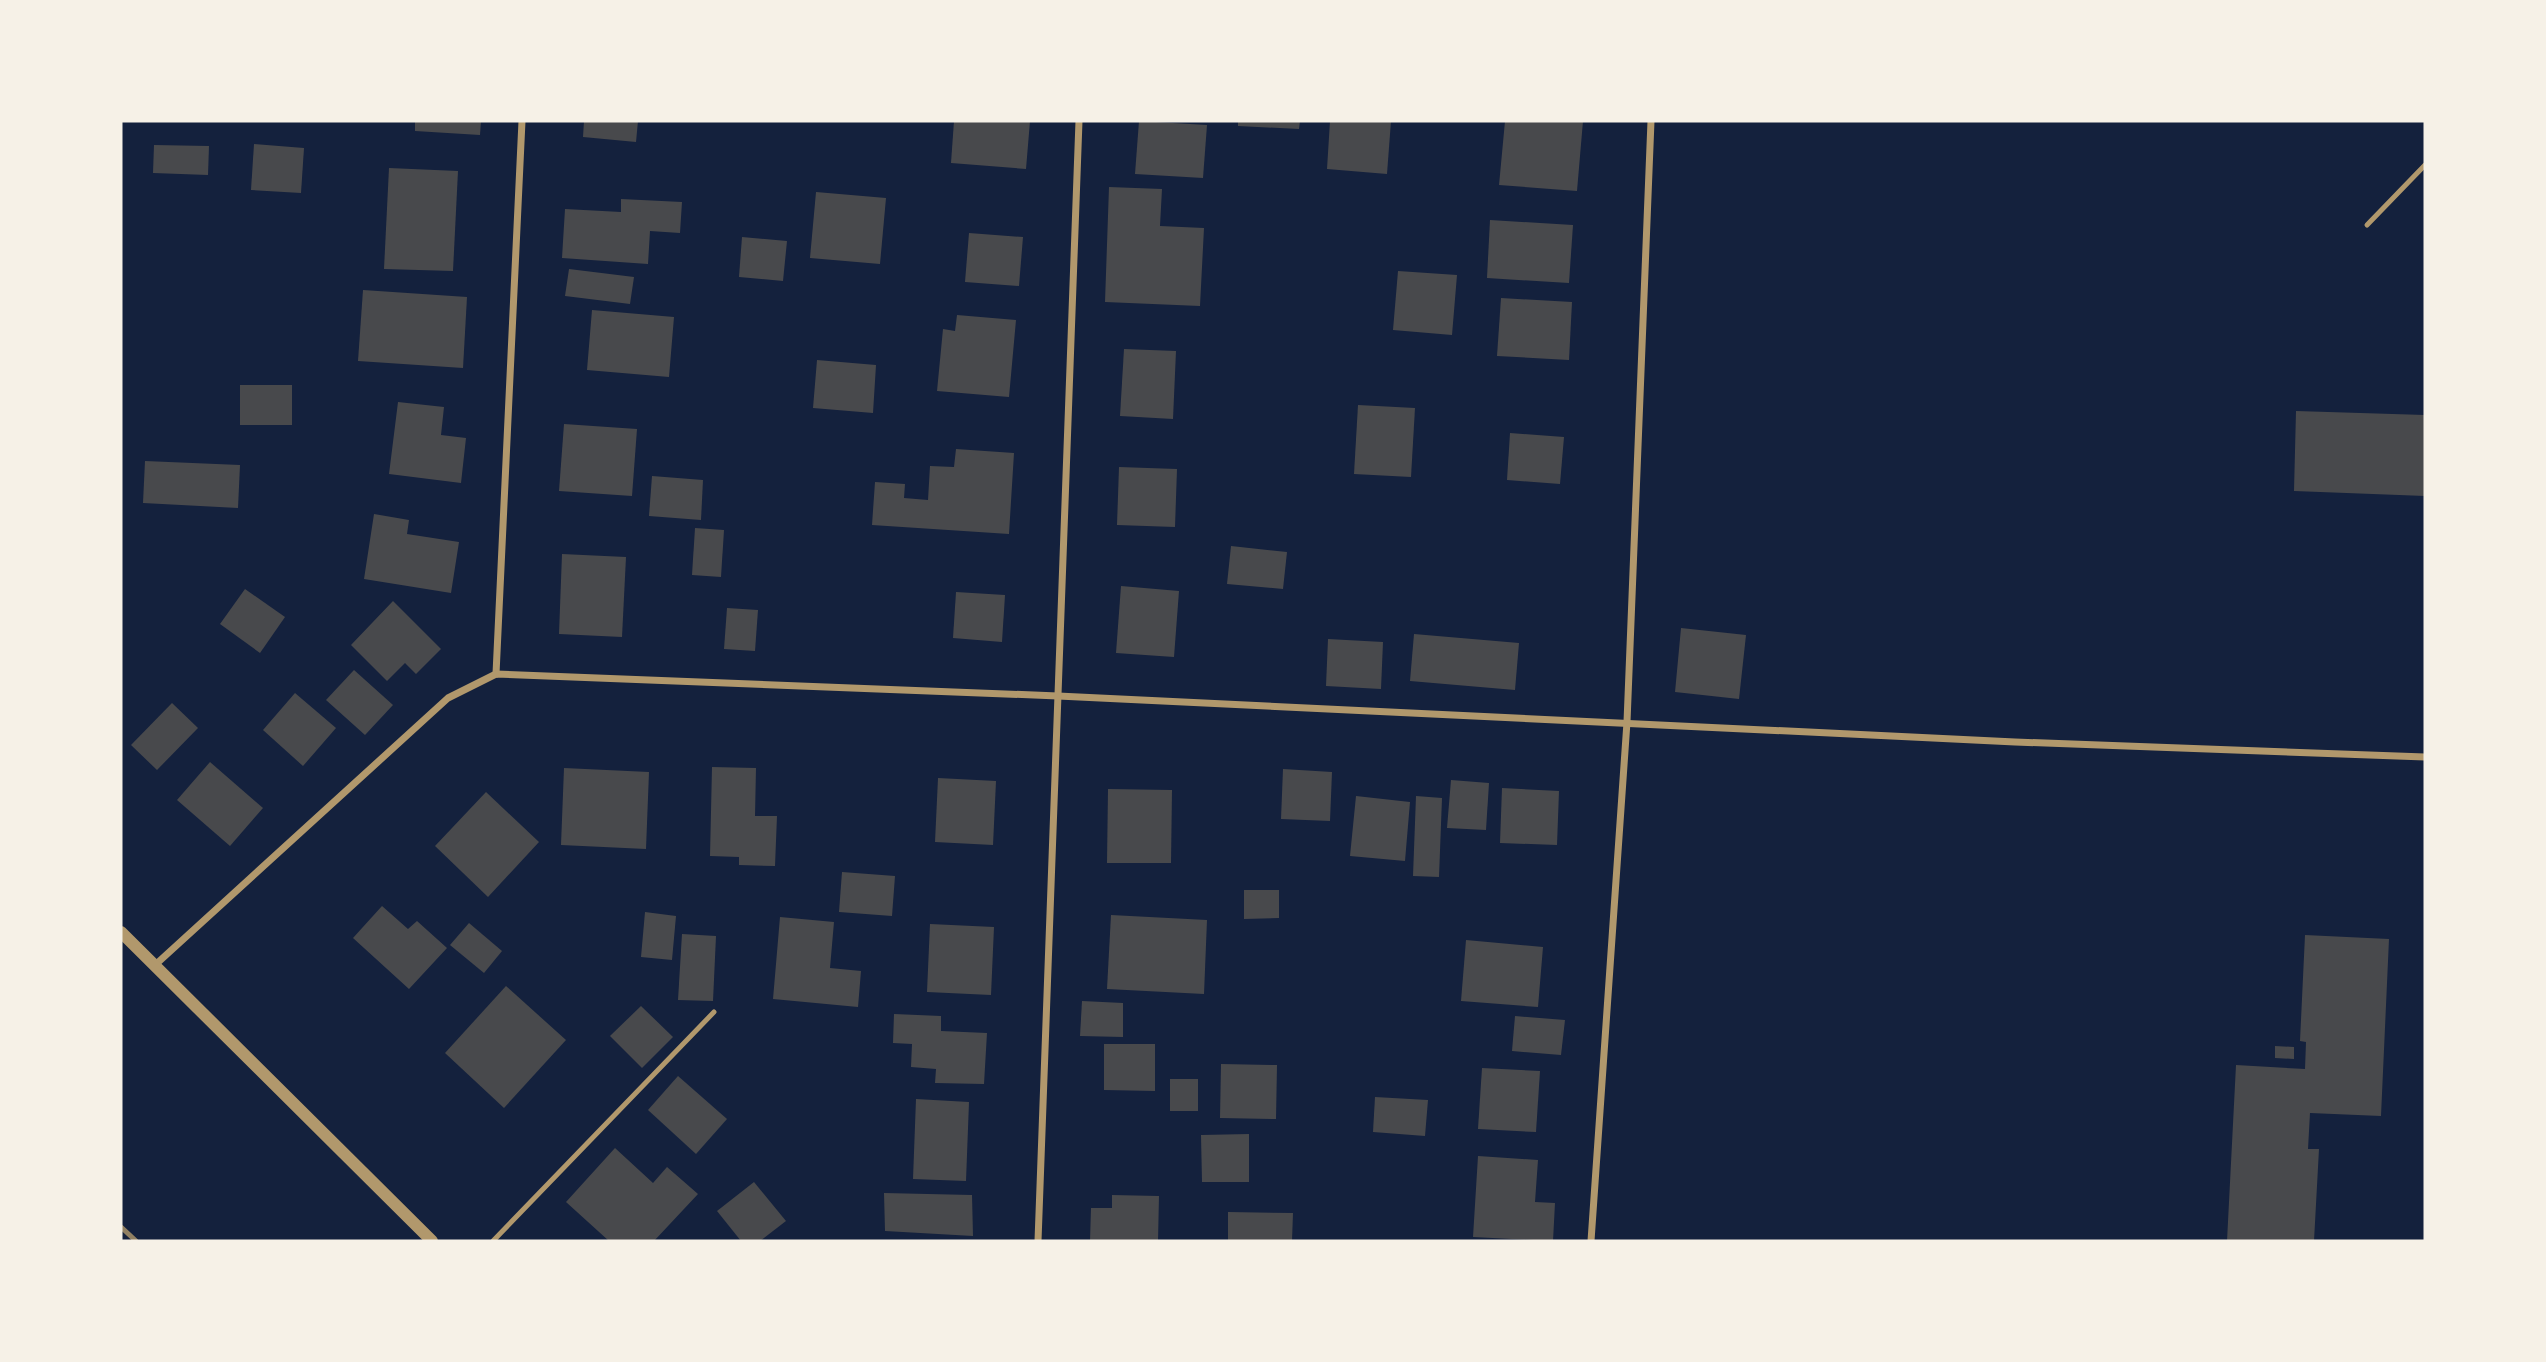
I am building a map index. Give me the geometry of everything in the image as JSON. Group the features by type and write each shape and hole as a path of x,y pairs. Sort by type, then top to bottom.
{"street":[{"path":"496,674 523,121"},
{"path":"1038,1241 1079,121"},
{"path":"1591,1241 1627,722 1651,121"},
{"path":"154,966 448,698 496,674 1058,696 2015,742 2425,757"},
{"path":"121,932 432,1241"}],"lane":[{"path":"2367,225 2425,165"},
{"path":"493,1241 714,1012"}],"building":[{"path":"415,121 481,121 480,135 415,131"},
{"path":"584,121 638,121 636,142 583,137"},
{"path":"954,121 1030,121 1026,169 951,163"},
{"path":"1139,121 1207,125 1203,178 1135,174"},
{"path":"1238,121 1300,121 1299,129 1238,126"},
{"path":"1330,121 1391,121 1387,174 1327,169"},
{"path":"1505,121 1583,121 1577,191 1499,185"},
{"path":"254,144 304,148 301,193 251,190"},
{"path":"154,145 209,146 208,175 153,173"},
{"path":"389,168 458,171 453,271 384,269"},
{"path":"1109,187 1162,189 1160,226 1204,228 1200,306 1105,302"},
{"path":"816,192 886,198 880,264 810,258"},
{"path":"621,199 682,202 680,233 650,231 648,264 562,258 565,209 621,212"},
{"path":"1490,220 1573,225 1569,283 1487,278"},
{"path":"969,233 1023,237 1019,286 965,282"},
{"path":"742,237 787,241 783,281 739,277"},
{"path":"569,269 634,277 630,304 565,296"},
{"path":"1398,271 1457,275 1452,335 1393,330"},
{"path":"363,290 467,297 463,368 358,361"},
{"path":"1501,298 1572,302 1569,360 1497,356"},
{"path":"592,310 674,317 669,377 587,370"},
{"path":"957,315 1016,320 1009,397 937,391 943,329 955,331"},
{"path":"1124,349 1176,351 1173,419 1120,416"},
{"path":"817,360 876,365 873,413 813,408"},
{"path":"240,385 292,385 292,425 240,425"},
{"path":"398,402 444,407 441,435 466,438 461,483 389,474"},
{"path":"1358,405 1415,408 1411,477 1354,474"},
{"path":"2296,411 2425,415 2425,496 2294,491"},
{"path":"564,424 637,429 632,496 559,491"},
{"path":"1510,433 1564,437 1560,484 1507,480"},
{"path":"956,449 1014,453 1009,534 872,525 875,482 905,484 904,498 928,500 930,466 954,467"},
{"path":"145,461 240,465 238,508 143,503"},
{"path":"1119,467 1177,469 1175,527 1117,525"},
{"path":"652,476 703,480 701,520 649,516"},
{"path":"374,514 409,520 407,534 459,542 451,593 364,579"},
{"path":"695,528 724,530 721,577 692,575"},
{"path":"1231,546 1287,552 1283,589 1227,584"},
{"path":"562,554 626,557 622,637 559,634"},
{"path":"1121,586 1179,591 1174,657 1116,653"},
{"path":"245,589 285,617 260,653 220,624"},
{"path":"956,592 1005,595 1002,642 953,638"},
{"path":"393,601 441,649 416,674 405,663 387,681 351,645"},
{"path":"727,608 758,610 755,651 724,649"},
{"path":"1681,628 1746,635 1739,699 1675,692"},
{"path":"1414,634 1519,643 1515,690 1410,681"},
{"path":"1328,639 1383,642 1381,689 1326,686"},
{"path":"354,670 393,705 365,735 326,700"},
{"path":"295,693 336,728 303,766 263,730"},
{"path":"172,703 198,728 157,770 131,745"},
{"path":"210,762 263,808 230,846 177,800"},
{"path":"712,767 756,768 755,816 777,816 775,866 739,865 739,857 710,856"},
{"path":"564,768 649,772 646,849 561,845"},
{"path":"1283,769 1332,772 1330,821 1281,819"},
{"path":"938,778 996,781 993,845 935,842"},
{"path":"1451,780 1489,783 1486,830 1447,828"},
{"path":"1502,788 1559,791 1557,845 1500,843"},
{"path":"1108,789 1172,790 1171,863 1107,863"},
{"path":"486,792 539,842 488,897 435,846"},
{"path":"1356,796 1410,802 1405,861 1350,856"},
{"path":"1416,796 1442,798 1439,877 1413,876"},
{"path":"842,872 895,876 892,916 839,912"},
{"path":"1244,890 1279,890 1279,918 1244,919"},
{"path":"382,906 408,929 417,921 447,948 409,989 353,938"},
{"path":"645,912 676,916 672,960 641,957"},
{"path":"1111,915 1207,920 1204,994 1107,989"},
{"path":"780,917 834,922 830,968 861,971 858,1007 773,999"},
{"path":"469,923 502,951 484,973 450,945"},
{"path":"930,924 994,927 991,995 927,992"},
{"path":"682,934 716,936 713,1001 678,1000"},
{"path":"2305,935 2389,939 2381,1116 2310,1113 2308,1149 2319,1149 2314,1241 2227,1241 2236,1065 2305,1069 2306,1042 2300,1041"},
{"path":"1466,940 1543,947 1538,1007 1461,1001"},
{"path":"506,986 566,1040 504,1108 445,1053"},
{"path":"1082,1001 1123,1003 1123,1037 1080,1036"},
{"path":"641,1006 673,1037 642,1068 610,1036"},
{"path":"894,1014 941,1016 941,1031 987,1033 984,1084 935,1083 936,1069 911,1067 912,1044 893,1043"},
{"path":"1515,1016 1565,1020 1561,1055 1512,1051"},
{"path":"1104,1044 1155,1044 1155,1091 1104,1090"},
{"path":"2275,1046 2294,1047 2294,1059 2275,1058"},
{"path":"1221,1064 1277,1065 1276,1119 1220,1118"},
{"path":"1482,1068 1540,1071 1536,1132 1478,1129"},
{"path":"678,1076 727,1119 696,1154 648,1110"},
{"path":"1170,1079 1198,1079 1198,1111 1170,1111"},
{"path":"1375,1097 1428,1100 1425,1136 1373,1132"},
{"path":"916,1099 969,1102 966,1181 913,1179"},
{"path":"1249,1134 1249,1182 1202,1182 1201,1135"},
{"path":"615,1148 653,1183 667,1167 698,1194 654,1241 609,1241 566,1202"},
{"path":"1478,1156 1538,1160 1535,1202 1555,1203 1553,1241 1473,1237"},
{"path":"754,1182 786,1221 760,1241 741,1241 717,1211"},
{"path":"884,1193 972,1195 973,1236 885,1231"},
{"path":"1112,1195 1159,1196 1158,1241 1090,1241 1091,1208 1112,1208"},
{"path":"1228,1212 1293,1213 1292,1241 1228,1241"}],"railway":[{"path":"121,1227 136,1241"}]}
